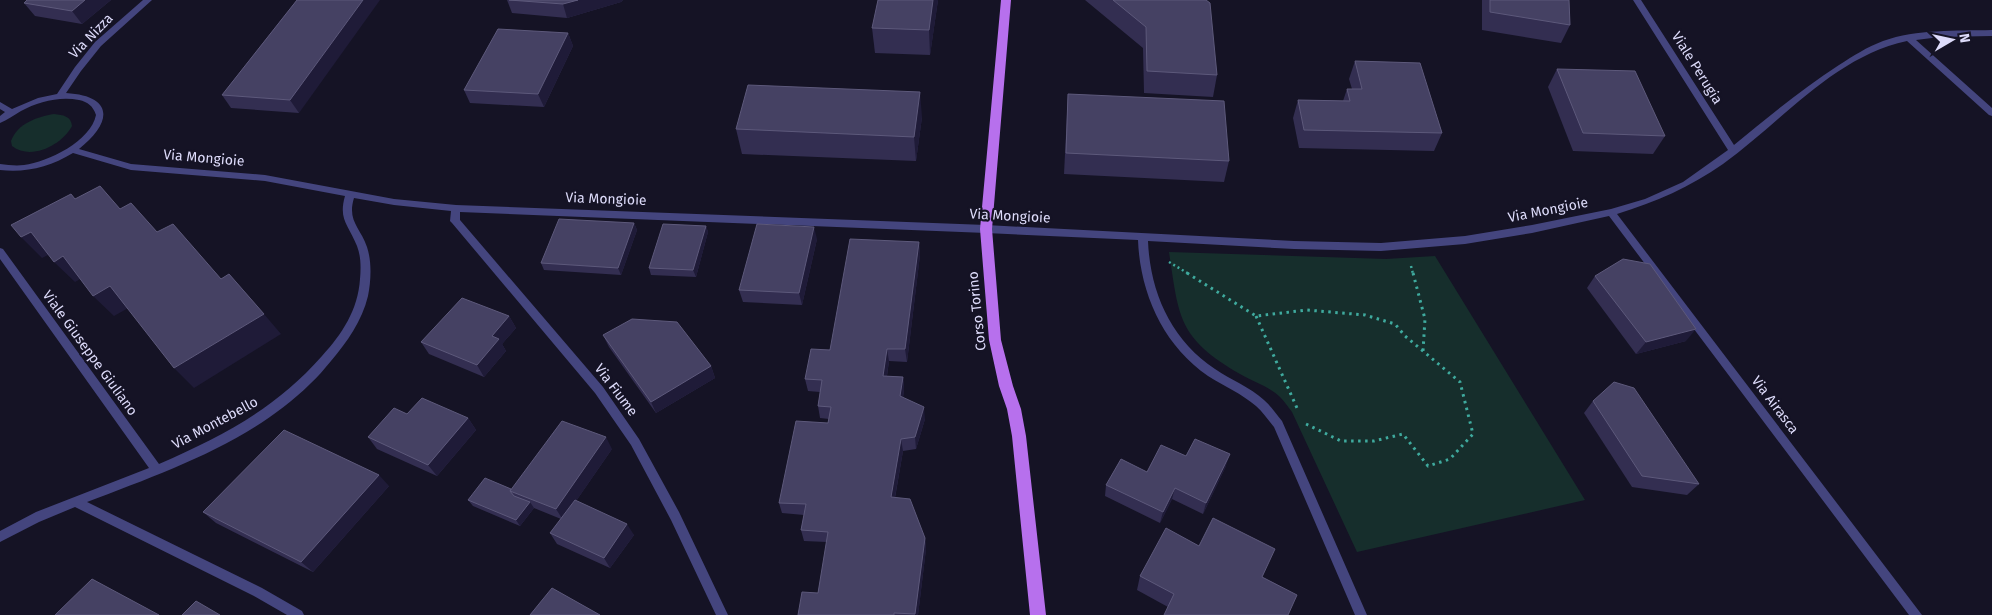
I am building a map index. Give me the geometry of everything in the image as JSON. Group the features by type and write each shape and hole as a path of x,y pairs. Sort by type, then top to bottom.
{"main road":[{"name":"Corso Torino","path":"1006,0 986,229 995,340 1006,386 1014,409 1019,436 1038,615"}],"street":[{"name":"Via Nizza","path":"60,96 98,44 148,0"},
{"name":"Viale Perugia","path":"1637,0 1733,151"},
{"name":"Via Mongioie","path":"72,150 131,167 265,178 394,202 456,208 986,229 1143,242 1381,247 1494,236 1611,212 1648,201 1686,184 1733,151 1812,86 1865,52 1909,38 1940,34 1992,33"},
{"path":"1909,38 1992,113"},
{"path":"0,120 11,112 29,104 60,96 77,96 89,100 97,106 100,116 96,127 87,139 72,150 38,164 21,168 0,167"},
{"path":"0,105 11,112"},
{"name":"Via Montebello","path":"0,537 38,516 157,470 221,440 255,421 293,394 320,370 345,336 361,304 365,275 362,248 346,210 350,194"},
{"name":"Via Fiume","path":"456,208 455,221 599,390 635,442 675,516 722,615"},
{"name":"Via Airasca","path":"1611,212 1916,615"},
{"path":"1143,242 1150,287 1170,334 1186,353 1205,368 1260,403 1278,424 1361,615"},
{"name":"Viale Giuseppe Giuliano","path":"0,252 157,470"},
{"path":"76,502 258,592 298,615"}],"path":[{"path":"1143,242 1256,316 1304,423 1341,441 1374,441 1403,434 1428,466 1450,459 1473,434 1460,382 1423,351 1395,324 1365,314 1306,310 1256,316"},
{"path":"1406,245 1425,319 1423,351"}],"green space":[{"path":"54,114 66,117 70,120 72,126 54,145 45,149 28,152 12,146 11,141 14,135 23,125 35,119"},
{"path":"1169,252 1386,259 1435,256 1585,500 1357,552 1292,412 1286,404 1271,390 1220,361 1204,349 1193,337 1185,324 1180,310"}],"building":[{"path":"27,0 85,0 72,11 24,3"},
{"path":"297,0 363,0 290,100 222,95"},
{"path":"509,0 578,0 563,4"},
{"path":"878,0 933,0 929,30 872,28"},
{"path":"1113,0 1206,0 1210,3 1217,75 1147,71 1146,27"},
{"path":"1490,0 1569,0 1570,25 1490,12"},
{"path":"498,29 568,33 538,94 464,90"},
{"path":"1355,61 1420,63 1442,133 1304,130 1298,100 1350,101 1347,89 1362,89"},
{"path":"1557,69 1635,71 1665,136 1583,133"},
{"path":"748,85 920,92 914,137 736,129"},
{"path":"1068,94 1224,101 1229,161 1066,153"},
{"path":"100,186 120,209 131,203 157,232 173,224 221,279 229,274 264,314 174,368 110,286 93,296 63,256 54,262 31,232 21,237 11,225 71,194 75,199"},
{"path":"559,219 634,223 618,268 541,263"},
{"path":"663,224 706,226 693,270 649,268"},
{"path":"757,224 814,227 799,293 739,290"},
{"path":"850,239 919,242 905,349 887,349 883,376 903,377 900,396 924,407 915,437 901,439 891,497 910,499 925,538 915,614 798,615 802,592 818,593 828,532 801,530 806,504 779,503 796,421 828,423 831,407 818,406 822,380 805,379 811,349 830,350"},
{"path":"1623,259 1650,264 1696,329 1646,342 1595,276"},
{"path":"462,298 509,316 492,336 499,339 477,365 421,342"},
{"path":"632,319 677,322 711,366 651,402 603,335"},
{"path":"1614,382 1634,388 1699,484 1642,476 1593,401"},
{"path":"422,398 468,418 428,465 368,437 394,408 407,414"},
{"path":"562,421 606,437 556,509 510,491"},
{"path":"284,430 379,475 301,562 203,512"},
{"path":"1195,439 1230,454 1206,503 1175,488 1163,512 1106,485 1121,459 1147,472 1161,445 1186,456"},
{"path":"485,478 511,489 510,491 514,496 530,502 516,520 468,500"},
{"path":"575,500 627,524 604,558 550,533"},
{"path":"1213,518 1275,549 1262,577 1297,595 1288,615 1164,615 1174,594 1140,576 1166,528 1199,546"},
{"path":"92,579 159,615 55,615"},
{"path":"552,588 600,615 530,615"},
{"path":"196,601 220,615 182,615"}]}
